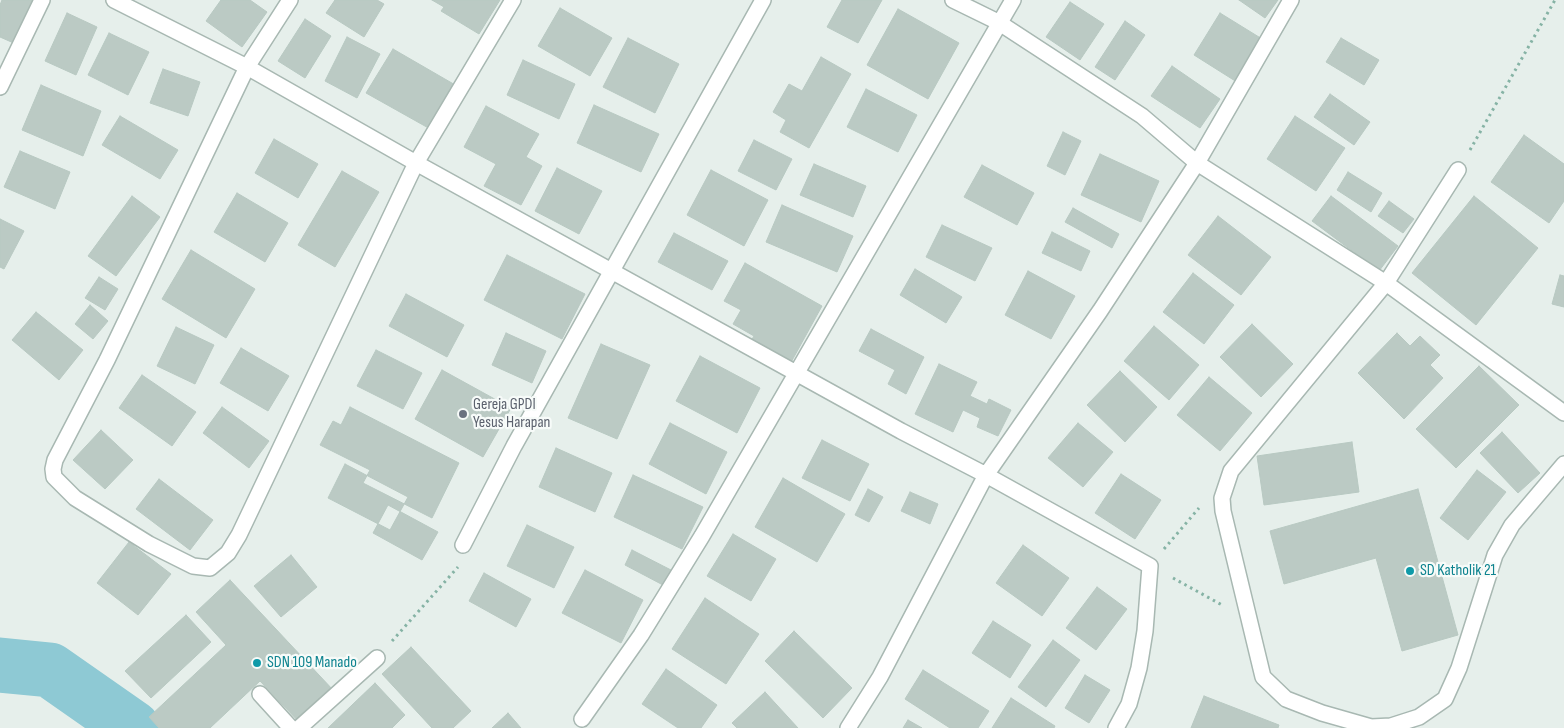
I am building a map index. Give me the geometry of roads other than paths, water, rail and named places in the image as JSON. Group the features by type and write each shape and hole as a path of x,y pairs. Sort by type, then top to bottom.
{"street":[{"path":"0,88 42,0"},
{"path":"114,0 247,67 416,163 901,431 986,475 1150,566 1145,632 1138,668 1129,704 1116,728"},
{"path":"290,0 247,67 107,360 55,460 53,469 54,477 75,498 149,544 194,566 210,568 228,553 239,535 416,163 513,0"},
{"path":"463,545 514,446 763,0"},
{"path":"953,0 998,22 1142,116 1197,163 1386,283 1564,413"},
{"path":"582,719 641,634 697,544 798,373 998,22 1013,0"},
{"path":"848,728 880,677 986,475 1100,311 1197,163 1291,0"},
{"path":"1458,170 1386,283 1231,471 1222,498 1223,511 1263,677 1286,699 1322,713 1371,727 1391,726 1419,717 1445,699 1459,668 1495,555 1512,525 1564,464"},
{"path":"299,728 376,658"},
{"path":"260,694 291,728"}],"waterway":[{"path":"0,665 50,670 133,728"}],"place":[{"name":"Gereja GPDI Yesus Harapan","path":"463,414"},
{"name":"SD Katholik 21","path":"1410,571"},
{"name":"SDN 109 Manado","path":"257,663"}]}
